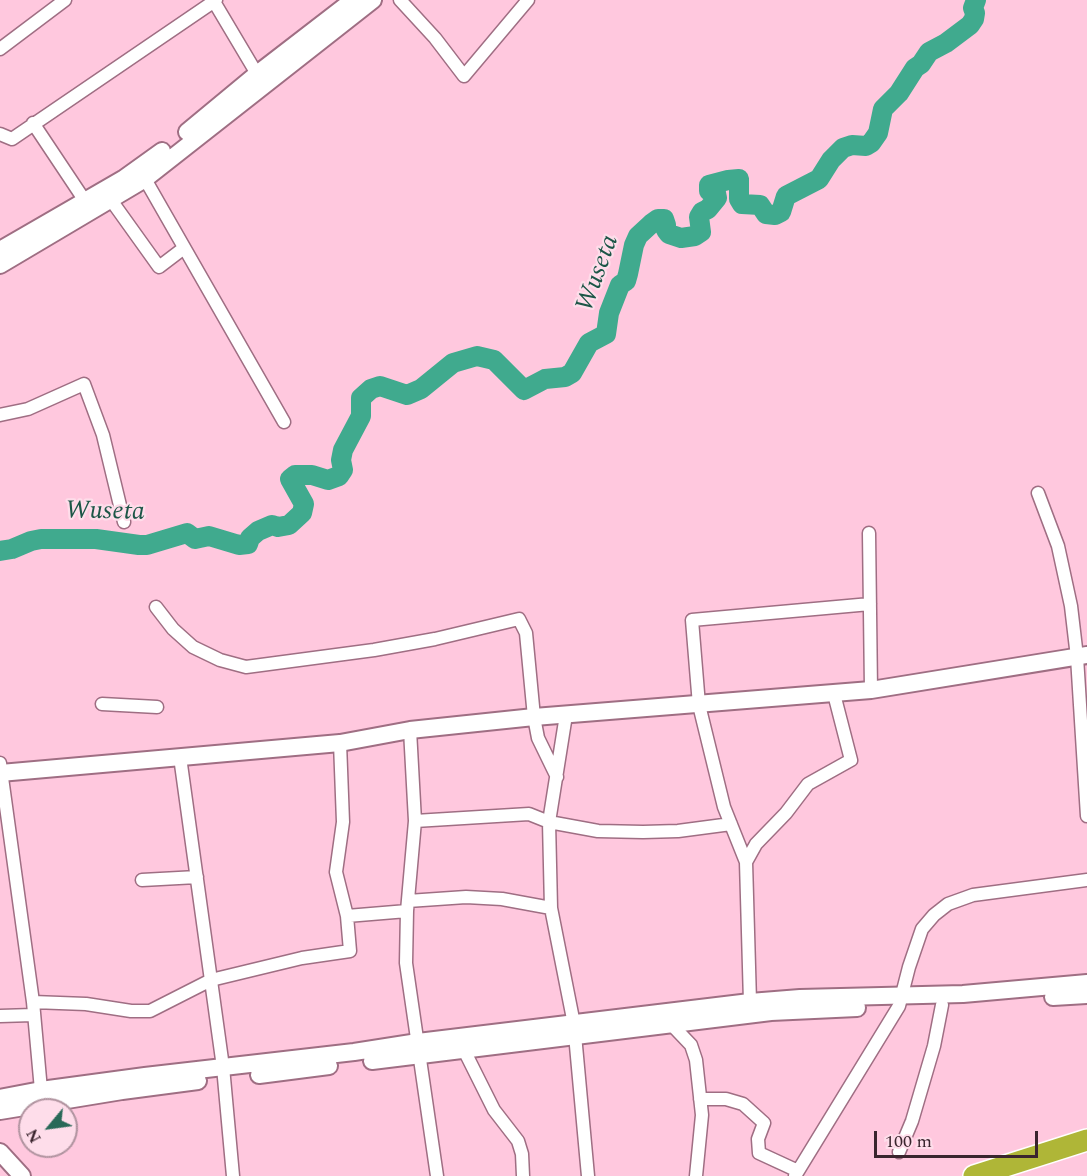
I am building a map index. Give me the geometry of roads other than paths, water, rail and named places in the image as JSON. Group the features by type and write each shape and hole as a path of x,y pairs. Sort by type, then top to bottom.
{"highway":[{"path":"974,1176 1087,1140"},
{"path":"1010,1176 1087,1152"}],"street":[{"path":"0,49 65,0"},
{"path":"0,134 12,140 33,123 214,0 258,74"},
{"path":"0,266 145,179 294,54 353,0"},
{"path":"0,250 142,166 258,74 294,54 373,0"},
{"path":"400,0 435,38 464,76 528,0"},
{"path":"33,123 86,201"},
{"path":"145,179 284,422"},
{"path":"111,200 159,267 184,248"},
{"path":"0,416 28,409 84,384 103,435 124,522"},
{"path":"1038,493 1058,546 1082,656 1087,816"},
{"path":"869,533 872,690"},
{"path":"750,1002 746,862 731,824 709,750 699,705 692,620 870,604"},
{"path":"156,607 173,629 193,647 220,660 246,667 374,650 435,639 519,619 526,633 538,738 557,777"},
{"path":"41,1090 33,1009 1,770 340,744 410,730 534,717 872,690 1082,656"},
{"path":"746,862 756,844 786,813 808,784 850,760 834,694"},
{"path":"102,704 157,707"},
{"path":"566,715 549,822 551,908 575,1030 588,1176"},
{"path":"410,730 415,821 406,963 437,1176"},
{"path":"0,1016 33,1009 86,1004 131,1011 150,1011 211,980 302,958 350,951 347,916 336,872 343,822 340,744"},
{"path":"180,757 224,1073 233,1176"},
{"path":"415,821 529,814 549,822 598,831 643,832 678,831 731,824"},
{"path":"142,880 197,877"},
{"path":"700,1099 726,1099 743,1104 764,1123 758,1139 759,1153 797,1173 900,1001 922,929 934,915 948,904 973,894 1087,879"},
{"path":"347,916 466,897 502,899 551,908"},
{"path":"0,1111 354,1052 419,1048 575,1030 670,1024 1087,983"},
{"path":"419,1048 464,1050 750,1002 800,998 900,1001 942,1005 1087,995"},
{"path":"899,1152 912,1121 931,1057 942,1005"},
{"path":"670,1024 691,1045 696,1060 702,1115 696,1176"},
{"path":"464,1050 494,1110 518,1141 522,1154 523,1176"},
{"path":"0,1098 41,1090 224,1073"},
{"path":"0,1152 22,1176"}],"waterway":[{"name":"Wuseta","path":"0,551 41,539 96,539 147,545 187,533 195,539 209,536 239,545 248,544 250,538 258,531 272,525 278,527 289,525 302,513 304,504 290,479 295,475 312,475 328,480 339,476 343,470 341,460 343,450 361,416 361,398 371,389 380,386 407,395 421,389 453,363 477,356 494,360 524,390 545,379 565,377 572,373 589,343 606,334 609,313 620,285 626,281 634,245 638,236 651,224 658,219 664,219 669,234 681,238 695,236 701,232 699,217 717,198 716,193 709,191 709,185 728,180 739,179 739,199 742,204 760,205 766,214 775,215 781,212 786,196 819,179 831,160 843,148 852,145 866,146 871,143 878,133 883,109 899,93 915,68 921,64 929,52 946,43 970,25 974,19 973,8 976,0"}]}
